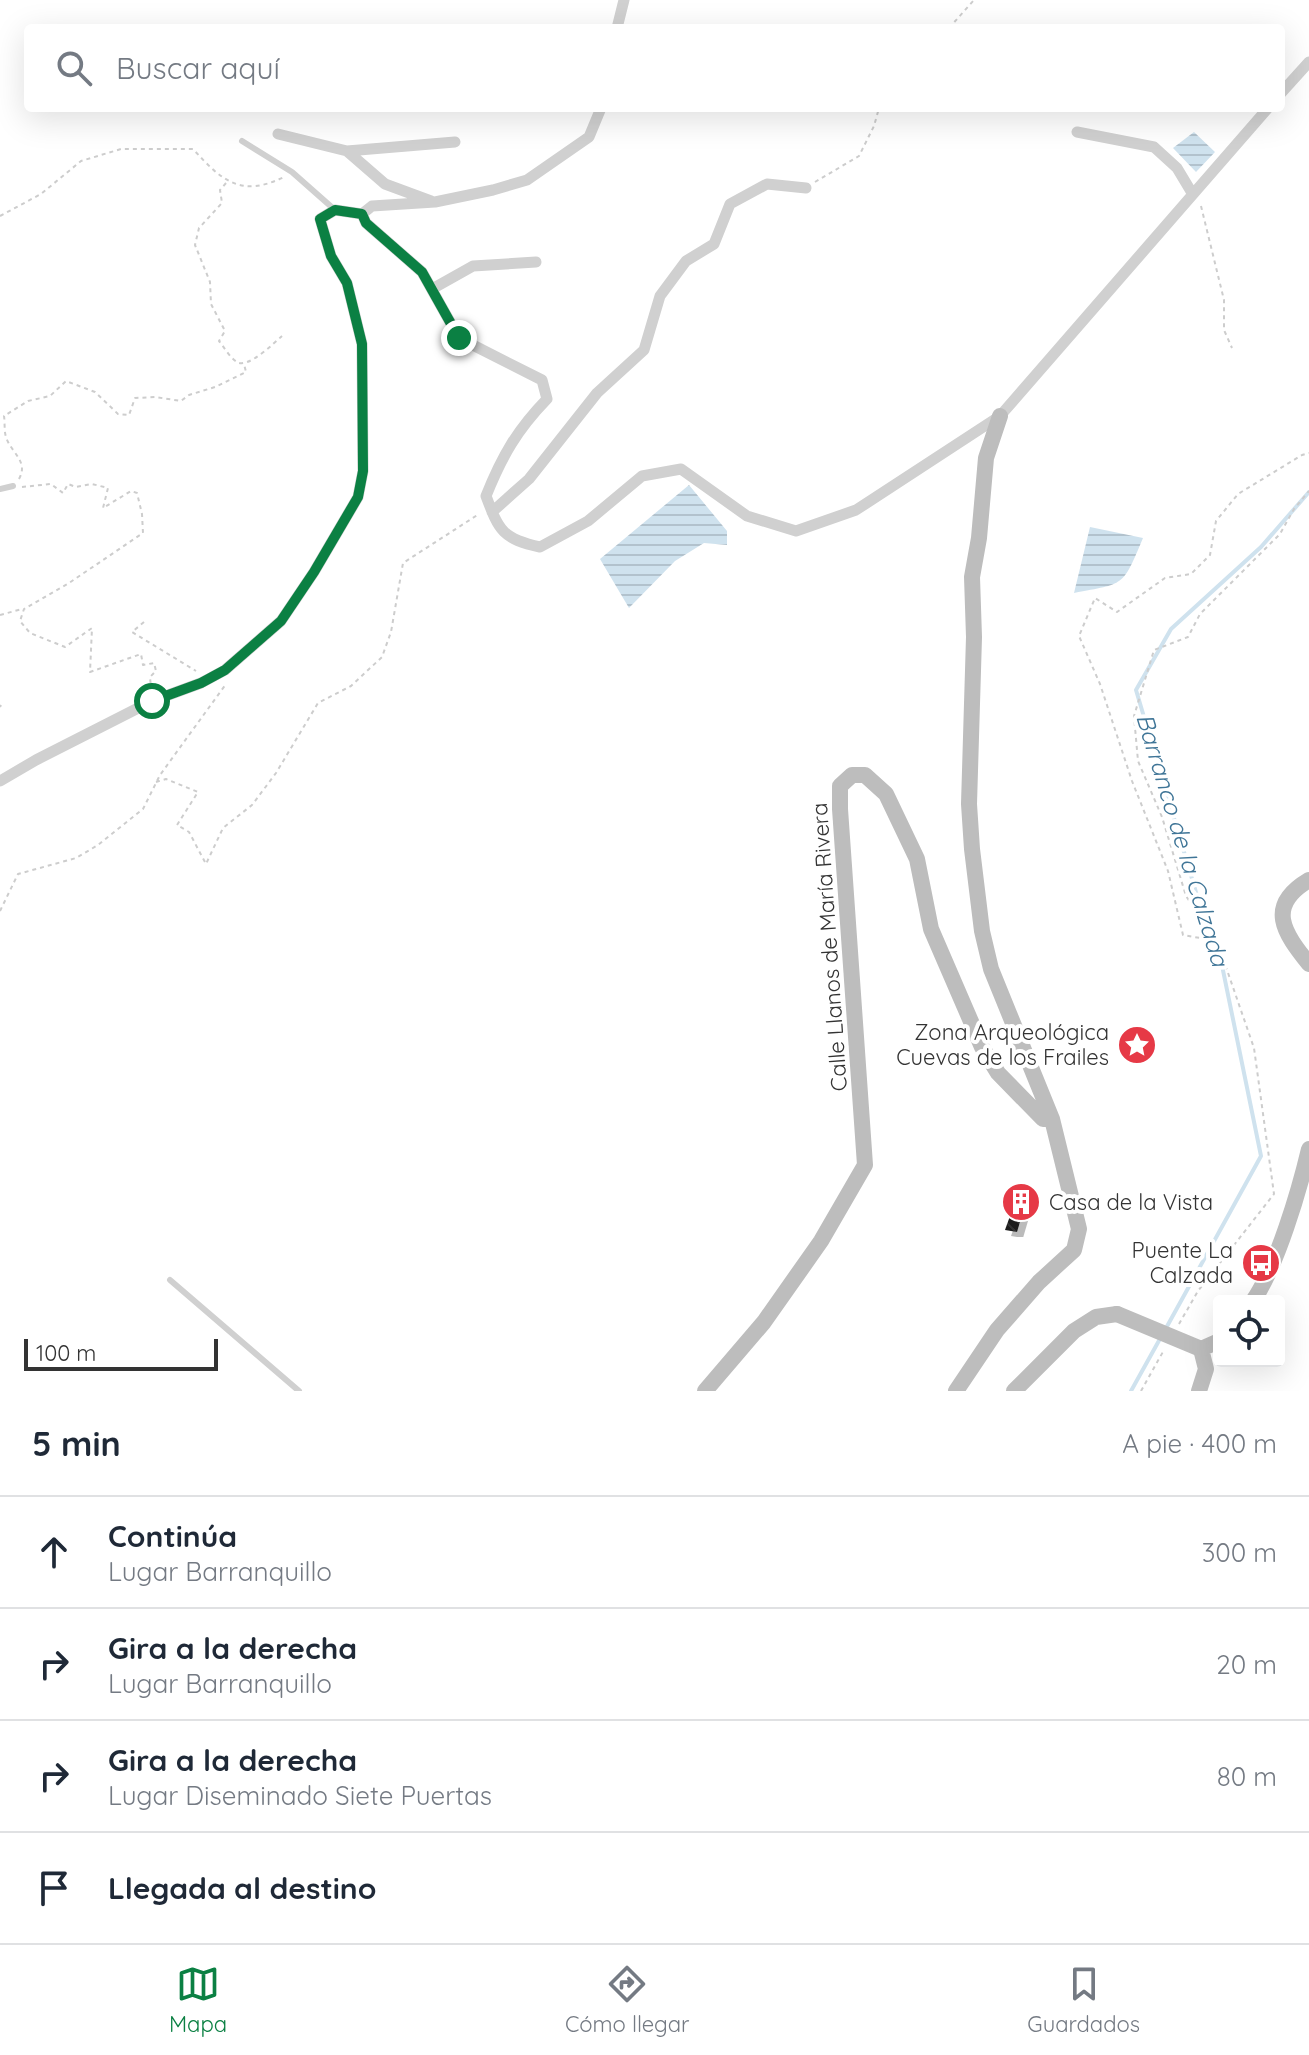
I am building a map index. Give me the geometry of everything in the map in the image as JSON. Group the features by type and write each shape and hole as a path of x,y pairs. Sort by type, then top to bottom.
{"street":[{"path":"618,24 624,0"},
{"path":"1285,89 1309,62"},
{"path":"0,781 152,701 201,683 225,670 281,621 358,497 363,471 362,344 347,283 331,256 320,219 335,210 362,214 372,206 435,202 527,180 589,137 599,112"},
{"path":"362,214 366,223 422,272 459,338 542,380 547,399 524,423 501,456 486,496 497,524 515,542 540,547 588,521 642,476 681,469 747,516 796,531 856,510 1000,416 1264,112"},
{"path":"1077,132 1154,147 1177,168 1192,193"},
{"path":"278,134 347,151 455,142"},
{"path":"347,151 385,184 435,202"},
{"path":"491,510 529,479 597,393 644,350 660,296 686,261 714,244 730,204 767,184 806,188"},
{"path":"432,289 473,266 536,262"},
{"path":"956,1391 997,1330 1039,1282 1074,1250 1079,1229 1052,1119 991,969 982,931 972,849 969,804 974,637 972,577 986,458 1000,416"},
{"name":"Calle Llanos de María Rivera","path":"705,1391 764,1322 821,1241 865,1165 840,809 840,786 852,775 865,775 886,794 917,859 931,929 982,1047 998,1073 1043,1119 1052,1119"},
{"path":"1309,880 1286,898 1282,918 1288,937 1309,964"},
{"path":"1256,1295 1272,1264 1309,1149"},
{"path":"1014,1391 1074,1331 1096,1317 1117,1314 1201,1349 1213,1344"},
{"path":"1199,1391 1206,1369 1201,1349"}],"lane":[{"path":"242,141 292,172 335,210"},
{"path":"0,489 13,486"},
{"path":"170,1280 299,1391"}],"path":[{"path":"953,24 974,0"},
{"path":"806,188 859,156 878,112"},
{"path":"0,216 41,194 81,161 121,149 193,149 227,182 256,188 292,172"},
{"path":"227,182 220,190 222,203 199,228 195,245 210,282 211,304 225,331 219,341 238,363 244,364 263,353 282,336"},
{"path":"1192,193 1202,207 1224,300 1224,330 1232,348"},
{"path":"13,486 22,476 23,463 6,438 4,416 28,401 50,396 66,381 95,392 118,414 129,415 135,398 181,401 246,372 244,364"},
{"path":"1217,941 1183,935 1168,871 1132,781 1100,684 1079,636 1095,598 1117,612 1165,578 1191,574 1210,555 1216,521 1238,494 1309,453"},
{"path":"0,615 24,609 143,533 137,493 131,491 103,508 108,488 92,484 76,487 68,484 63,493 51,484 31,488 13,486"},
{"path":"1175,1331 1198,1291 1274,1194 1254,1048 1217,941 1186,896 1162,817 1138,761 1134,716 1154,650 1188,637 1200,614 1280,534 1309,491"},
{"path":"156,782 166,779 198,792 177,825 189,832 206,864 223,828 252,805 276,773 318,703 351,686 382,657 391,632 403,563 491,510"},
{"path":"24,609 20,621 30,633 65,647 92,628 90,672 141,654 143,665 154,663 156,671 150,677 152,701"},
{"path":"144,622 132,632 196,670 201,683"},
{"path":"0,911 18,874 76,858 98,845 143,809 156,782 231,677 225,670"},
{"path":"1141,1391 1167,1344"}],"water":[{"path":"1194,132 1215,152 1196,172 1173,148"},
{"path":"689,485 727,531 727,545 704,543 675,561 629,608 600,559"},
{"path":"1090,527 1143,538 1131,566 1120,580 1074,593"}],"building":[{"name":"Casa de la Vista","path":"1020,1188 1029,1191 1017,1232 1005,1230"}],"waterway":[{"name":"Barranco de la Calzada","path":"1165,1330 1261,1156 1217,941 1206,926 1136,690 1171,629 1261,547 1309,492"},
{"path":"1131,1391 1161,1337"}],"place":[{"name":"Zona Arqueológica Cuevas de los Frailes","path":"1137,1045"},
{"name":"Casa de la Vista","path":"1021,1202"},
{"name":"Puente La Calzada","path":"1261,1263"}],"route":[{"path":"152,701 201,683 225,670 281,621 358,497 363,471 362,344 347,283 331,256 320,219 335,210 362,214 366,223 422,272 459,338"}]}
